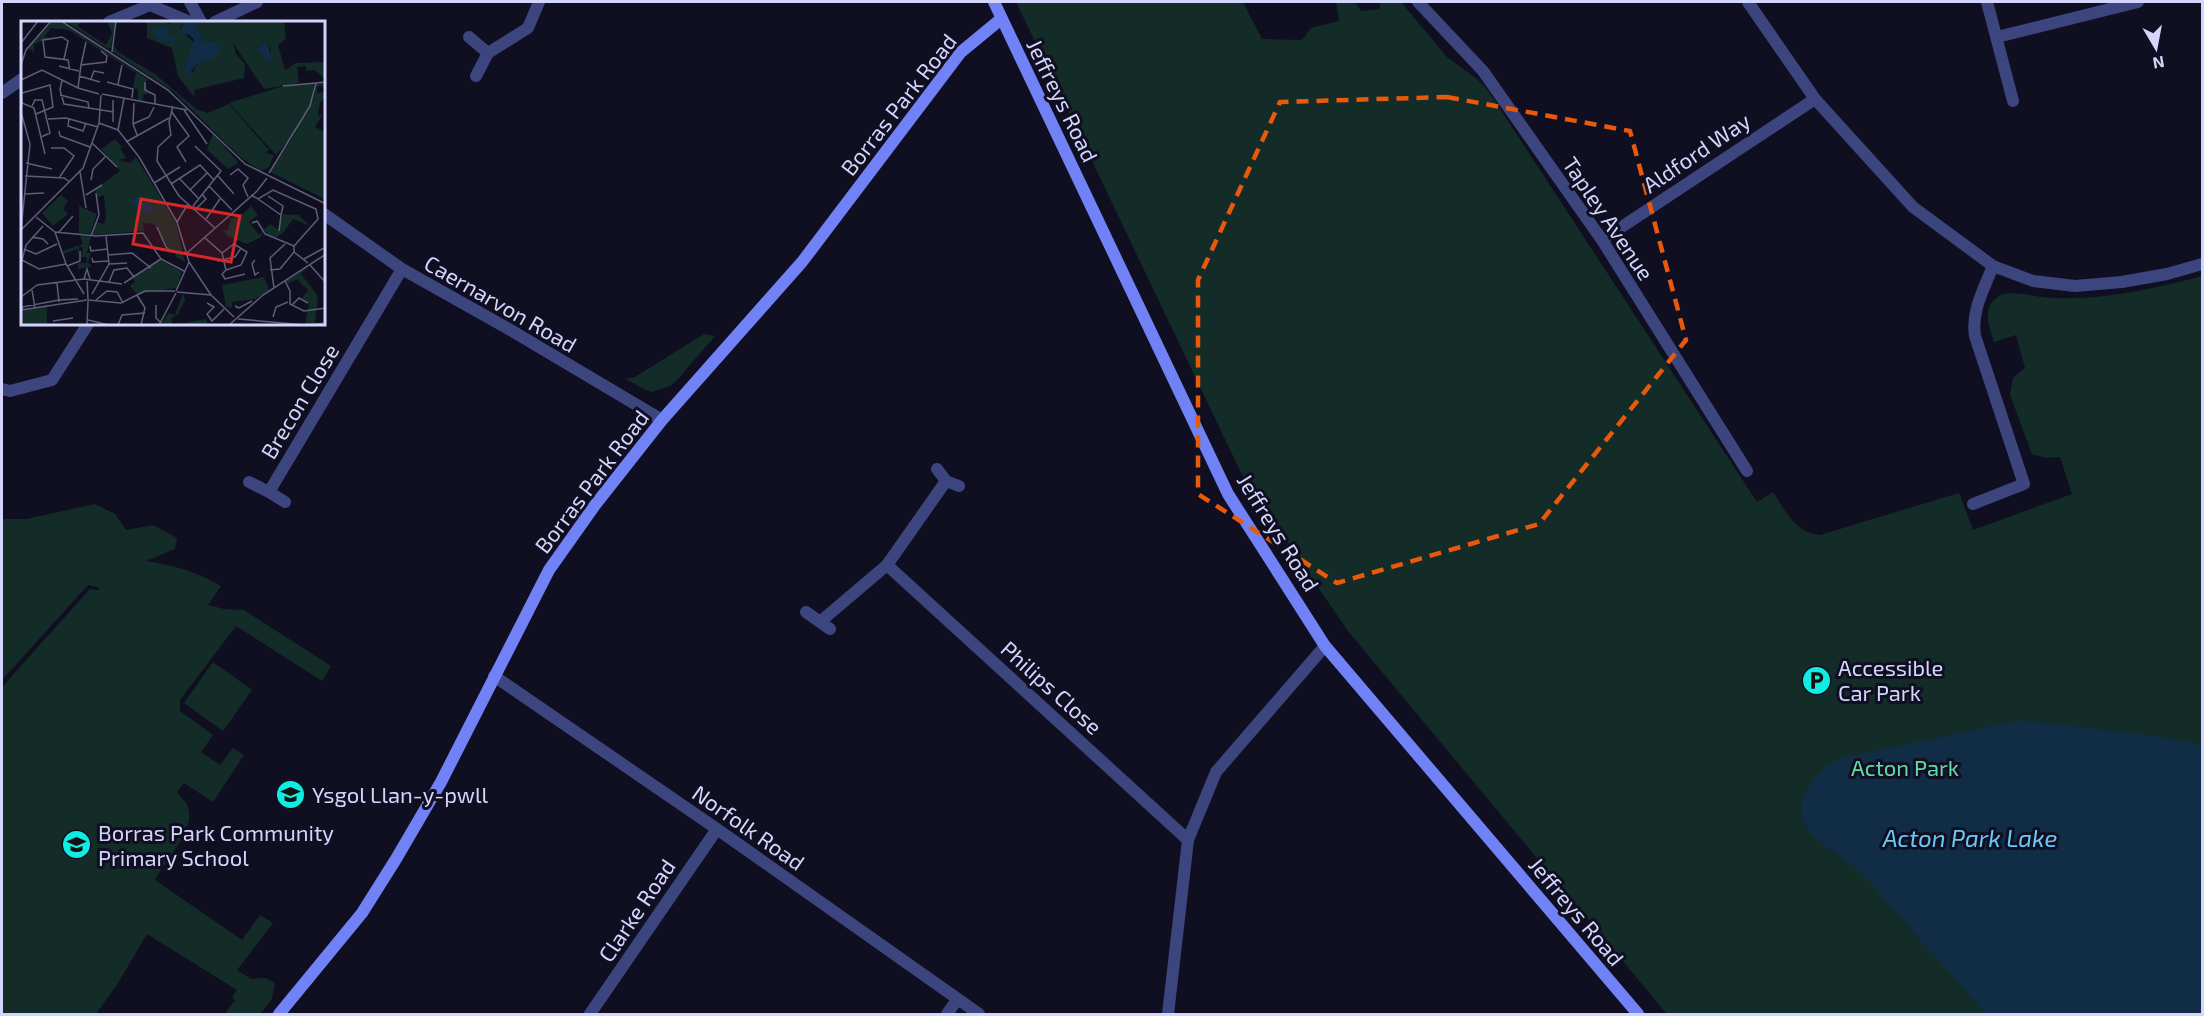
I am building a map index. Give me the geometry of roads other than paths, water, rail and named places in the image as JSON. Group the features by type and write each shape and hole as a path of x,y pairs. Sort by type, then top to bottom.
{"street":[{"path":"190,2 200,21"},
{"path":"217,21 257,2"},
{"path":"476,76 488,53 528,28 539,2"},
{"name":"Jeffreys Road","path":"994,2 1228,494 1325,646 1638,1014"},
{"name":"Tapley Avenue","path":"1418,2 1483,71 1602,240 1747,471"},
{"path":"1748,2 1815,99 1913,207 1993,266 2033,281 2075,286 2122,282 2167,274 2202,264"},
{"path":"1987,2 2013,101"},
{"path":"1996,37 2115,4 2138,2"},
{"path":"111,21 150,5 188,21"},
{"name":"Borras Park Road","path":"279,1014 362,913 396,859 441,782 549,570 595,506 662,420 802,262 961,52 1001,19"},
{"path":"469,37 488,53"},
{"path":"2,93 21,80"},
{"name":"Aldford Way","path":"1602,240 1815,99"},
{"name":"Caernarvon Road","path":"326,215 402,269 662,420"},
{"path":"1973,504 2024,484 1975,336 1973,323 1993,266"},
{"name":"Brecon Close","path":"269,492 402,269"},
{"path":"2,389 10,392 52,380 87,326"},
{"path":"937,469 946,481 959,486"},
{"path":"806,612 826,625 887,565 946,481"},
{"name":"Brecon Close","path":"249,482 285,502"},
{"name":"Philips Close","path":"887,565 1188,840"},
{"path":"1168,1014 1188,840 1216,772 1325,646"},
{"name":"Norfolk Road","path":"494,676 717,829 979,1014"},
{"name":"Clarke Road","path":"590,1014 717,829"},
{"path":"947,1014 957,1000"}],"water":[{"name":"Acton Park Lake","path":"2016,721 2162,737 2202,745 2202,1014 1986,1014 1858,870 1813,836 1801,818 1802,800 1815,777 1827,765 1843,758"}],"place":[{"name":"Accessible Car Park","path":"1817,680"},
{"name":"Ysgol Llan-y-pwll","path":"291,794"},
{"name":"Borras Park Community Primary School","path":"77,845"}],"park label":[{"name":"Acton Park","path":"1905,767"}]}
